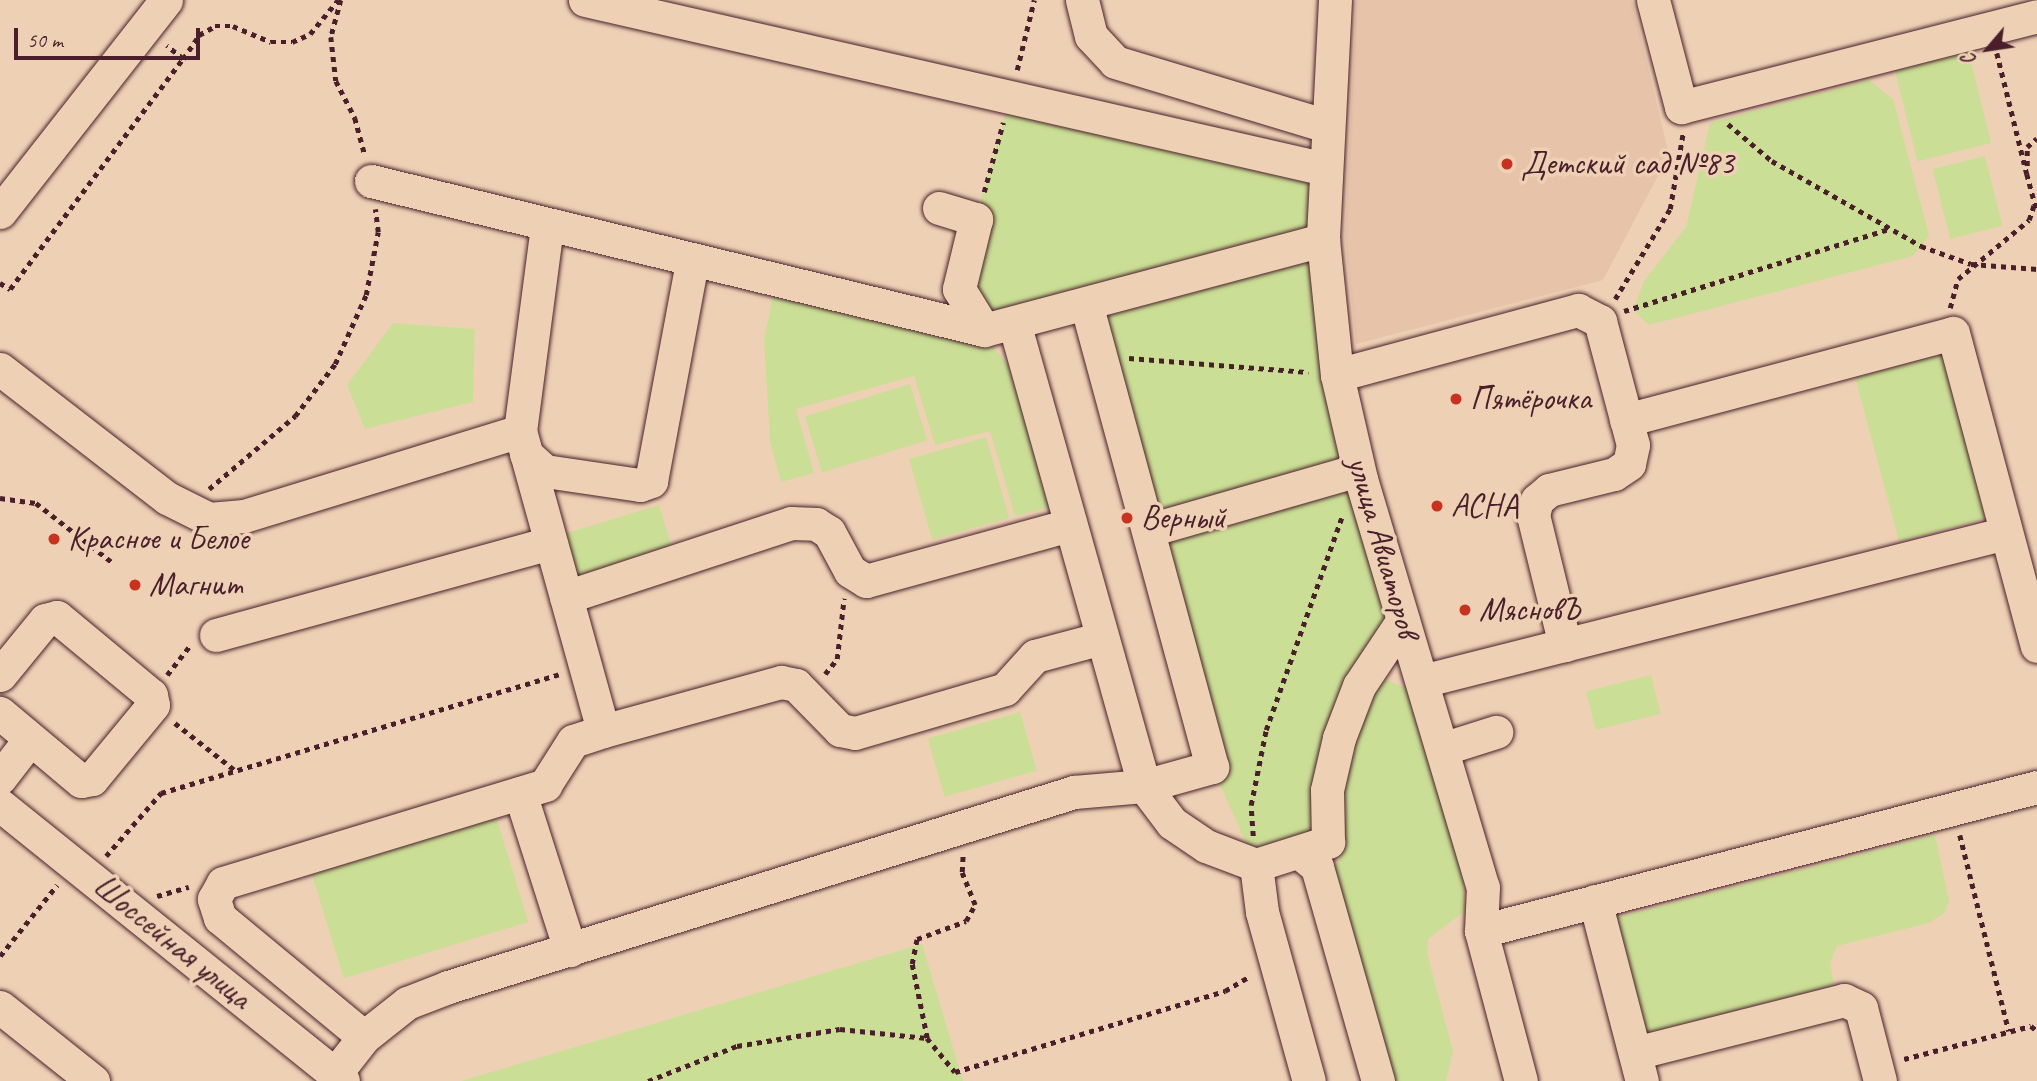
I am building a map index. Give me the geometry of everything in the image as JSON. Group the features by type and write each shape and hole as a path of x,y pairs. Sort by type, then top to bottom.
{"street":[{"path":"0,212 166,0"},
{"path":"584,0 1325,169"},
{"path":"1082,0 1091,36 1115,62 1327,126"},
{"name":"улица Авиаторов","path":"1335,0 1323,240 1337,375 1360,475 1483,887 1481,930 1521,1081"},
{"path":"1653,0 1694,104 2037,16"},
{"path":"371,181 692,261 1000,328 1095,299 1323,240"},
{"path":"939,208 976,219 958,289 1000,328 1070,525 1144,786 1172,823 1206,846 1256,865 1328,842 1327,790 1339,738 1359,686 1403,620"},
{"path":"548,226 523,443 603,731"},
{"path":"523,443 545,471 640,485 650,481 692,261"},
{"path":"339,1078 364,1037 407,1003 1074,792 1144,786 1212,767 1101,356 1095,299"},
{"path":"1337,375 1578,310 1600,321 1633,445 1629,464 1537,500 1533,515 1565,645"},
{"path":"1626,420 1953,333 2037,646"},
{"path":"0,369 191,512 209,519 244,516 523,443"},
{"path":"1149,530 1360,475"},
{"path":"566,597 791,523 816,524 829,532 850,571 866,581 1070,525"},
{"path":"1422,681 2006,533"},
{"path":"216,635 550,543"},
{"path":"0,675 45,620 57,617 152,700 92,779 81,781 0,713"},
{"path":"364,1037 220,918 214,899 223,883 243,871 545,785 559,773 562,752 572,741 603,731 781,682 796,685 840,730 855,733 1005,689 1035,656 1102,638"},
{"path":"1442,749 1496,732"},
{"path":"0,778 30,739"},
{"path":"1481,930 2037,787"},
{"path":"520,793 570,950"},
{"name":"Шоссейная улица","path":"0,805 90,860 339,1078"},
{"path":"1300,853 1317,867 1378,1081"},
{"path":"1256,865 1273,948 1309,1081"},
{"path":"1595,901 1638,1067 1844,1000 1861,1008 1878,1074"},
{"path":"0,1007 90,1080"}],"path":[{"path":"0,282 10,289 199,35 215,26 233,26 271,43 292,42 310,34 339,0"},
{"path":"191,512 246,452 295,416 335,364 366,295 378,232 371,181 355,118 336,81 331,37 339,0"},
{"path":"1991,29 2037,211"},
{"path":"165,40 183,60"},
{"path":"1600,321 1670,209 1694,104 1772,162 1889,229 1971,264 2037,269"},
{"path":"2027,174 2027,147 2037,138"},
{"path":"1953,333 1950,293 1971,264 2005,244 2029,220 2035,202"},
{"path":"1600,321 1889,229"},
{"path":"1101,356 1337,375"},
{"path":"1256,865 1251,806 1266,730 1298,649 1322,562 1360,475"},
{"path":"0,498 36,503 113,564"},
{"path":"796,685 829,672 836,659 841,600 866,581"},
{"path":"216,635 195,641 152,700 236,771"},
{"path":"0,956 90,860 161,793 585,667"},
{"path":"1953,809 2009,1031"},
{"path":"965,826 962,872 975,905 966,921 917,939 912,964 927,1038 955,1072 974,1069 1225,991 1256,972 1273,948"},
{"path":"1878,1074 2009,1031 2031,1026 2037,1031"},
{"path":"648,1081 737,1046 839,1029 927,1038"}],"shaded area":[{"name":"Детский сад №83","path":"1356,0 1632,0 1669,155 1603,280 1356,344 1345,237"}],"green space":[{"path":"1967,46 1991,143 1917,161 1893,64"},
{"path":"1869,80 1893,99 1929,235 1913,256 1649,325 1633,310 1644,281 1686,227 1710,123"},
{"path":"1009,101 1325,169 1323,240 1403,620 1359,686 1331,835 1256,865 1212,767 1087,306 1015,326 966,310 976,219"},
{"path":"1985,156 2002,226 1950,239 1933,169"},
{"path":"773,295 992,346 1011,368 1050,507 1015,516 990,431 935,445 914,376 796,409 814,473 781,482 770,442 764,340"},
{"path":"393,323 475,329 473,402 365,429 347,385"},
{"path":"1942,354 1986,518 1899,542 1855,377"},
{"path":"910,384 927,440 822,473 805,416"},
{"path":"986,437 1009,518 932,540 909,459"},
{"path":"659,505 673,552 576,582 561,535"},
{"path":"1651,675 1661,714 1596,730 1586,691"},
{"path":"1384,679 1406,688 1416,709 1464,876 1465,911 1428,939 1427,953 1453,1051 1446,1081 1383,1081 1331,873 1342,855 1343,781 1371,693"},
{"path":"1020,712 1037,771 945,797 928,738"},
{"path":"495,813 528,922 344,978 310,869"},
{"path":"1935,835 1949,901 1944,913 1929,923 1837,946 1830,963 1835,988 1638,1039 1606,920"},
{"path":"922,944 963,1081 461,1081"}],"place":[{"name":"Детский сад №83","path":"1507,164"},
{"name":"Пятёрочка","path":"1456,399"},
{"name":"АСНА","path":"1437,506"},
{"name":"Верный","path":"1127,518"},
{"name":"Красное и Белое","path":"54,539"},
{"name":"Магнит","path":"135,585"},
{"name":"МясновЪ","path":"1465,610"}]}
